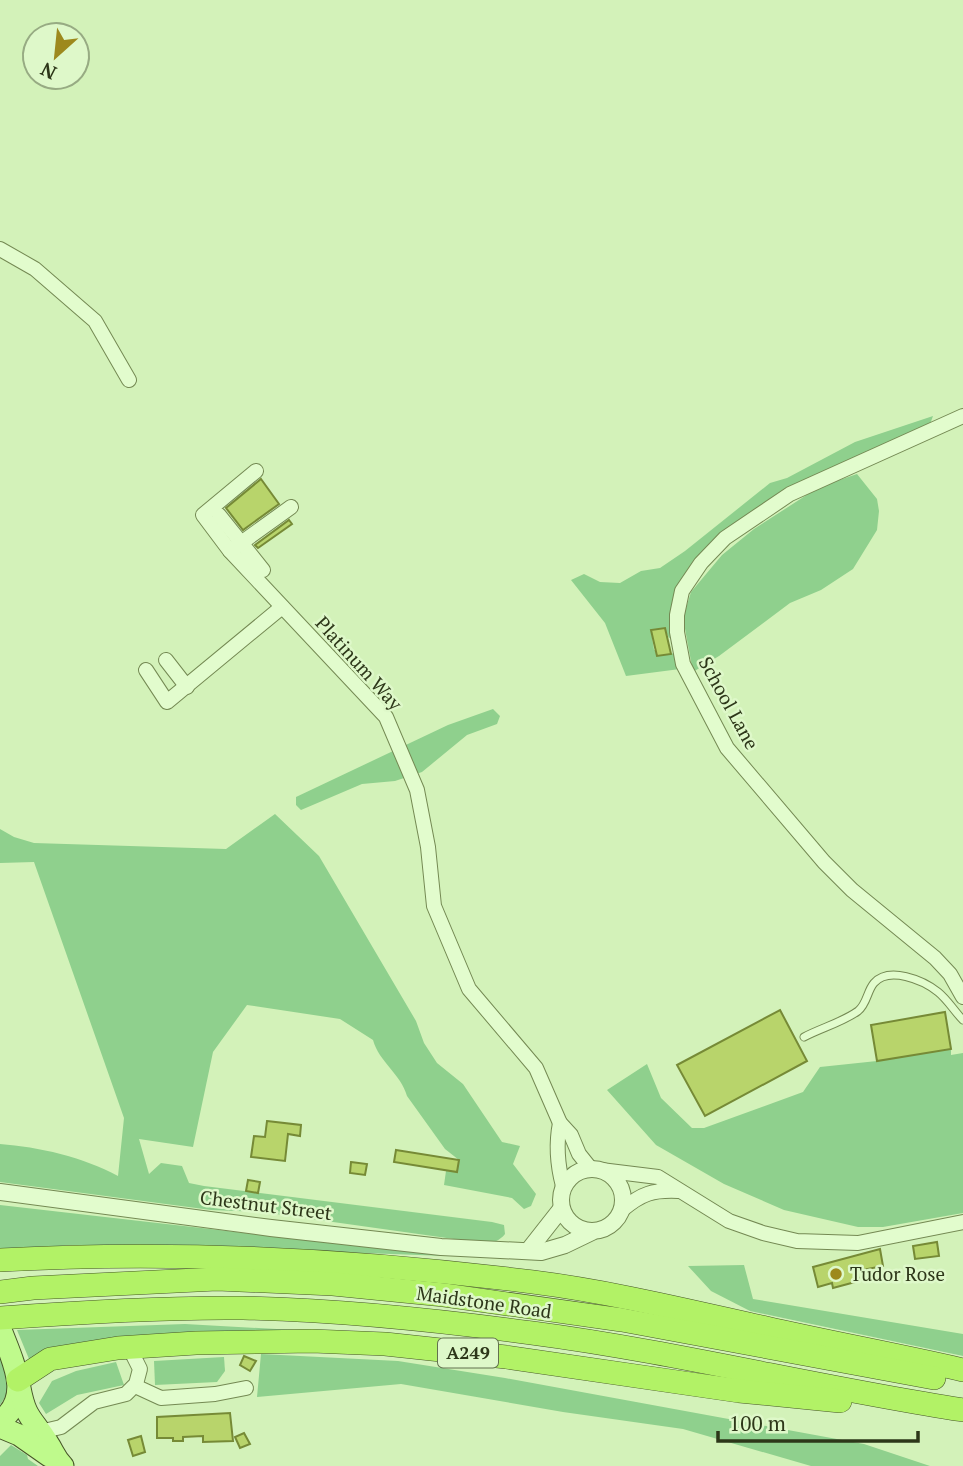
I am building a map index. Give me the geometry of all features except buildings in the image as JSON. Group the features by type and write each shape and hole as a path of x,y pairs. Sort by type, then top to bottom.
{"highway":[{"path":"0,1260 111,1256 244,1258 370,1264 535,1282 696,1312 963,1370"},
{"name":"Maidstone Road","path":"0,1292 217,1279 333,1284 444,1295 622,1320 855,1365 963,1382"},
{"name":"Maidstone Road","path":"0,1325 98,1311 242,1308 406,1319 530,1332 636,1349 963,1410"},
{"name":"A249","path":"19,1383 50,1359 118,1348 260,1341 385,1344 506,1357 739,1391 859,1404 923,1404"}],"main road":[{"path":"0,1325 24,1407 59,1461"},
{"path":"0,1421 15,1405 19,1383"},
{"path":"0,1427 24,1438 44,1454 59,1461"}],"street":[{"path":"0,248 35,269 95,321 129,380"},
{"name":"School Lane","path":"963,416 790,494 725,538 701,563 682,591 677,632 683,664 727,748 824,862 852,890 934,958 950,974 963,997"},
{"name":"Platinum Way","path":"256,471 203,515 236,548 282,607 386,717 417,790 428,846 434,906 469,989 536,1068 559,1123 570,1136 579,1154 596,1169"},
{"path":"236,548 291,507"},
{"path":"219,515 236,548 263,570"},
{"path":"146,670 167,702 282,607"},
{"path":"166,660 187,687"},
{"name":"Platinum Way","path":"559,1123 560,1174 563,1186"},
{"path":"596,1169 610,1174 622,1190 622,1210"},
{"path":"680,1191 656,1191 635,1199 610,1226 592,1232 573,1225 562,1209 563,1186 574,1174 596,1169 659,1177 738,1224 797,1241 858,1242 963,1222"},
{"name":"Chestnut Street","path":"0,1192 284,1230 441,1247 541,1252 565,1245 592,1232"},
{"path":"528,1251 562,1209"},
{"path":"32,1422 44,1431 55,1429 88,1405 105,1398 123,1396 135,1387 140,1374 139,1364 130,1352 118,1348"},
{"path":"135,1387 161,1398 215,1394 246,1388"}],"lane":[{"path":"804,1037 859,1010 872,985 881,977 895,974 937,991 963,1020"}],"green space":[{"path":"933,416 929,427 788,487 775,497 678,587 680,669 626,676 605,623 571,580 584,574 600,582 620,583 641,571 660,568 770,483 787,478 855,442","holes":["664,628 669,638 672,637 675,653 658,656 654,650 651,630"]},
{"path":"857,474 877,499 879,511 877,530 853,569 821,590 790,603 693,672 683,618 691,592 722,555 754,529 819,487"},
{"path":"493,709 500,716 497,724 467,735 422,772 395,781 362,784 301,810 296,805 296,797 448,725"},
{"path":"275,814 319,856 416,1021 424,1043 437,1063 463,1084 502,1142 520,1146 513,1164 536,1194 531,1206 524,1209 512,1198 444,1185 446,1171 457,1172 459,1160 445,1149 407,1096 373,1040 340,1019 247,1005 213,1052 193,1147 139,1139 149,1174 161,1163 182,1166 189,1183 204,1186 492,1222 504,1225 505,1234 496,1241 479,1243 262,1212 211,1210 0,1182 0,1144 60,1154 90,1163 118,1176 124,1118 34,862 0,863 0,829 34,843 226,849"},
{"path":"951,1049 951,1055 963,1053 963,1213 883,1227 858,1227 784,1210 724,1184 656,1145 607,1090 647,1064 661,1098 692,1128 704,1128 803,1092 820,1067"},
{"path":"0,1205 446,1256 73,1245 0,1251"},
{"path":"744,1265 753,1299 963,1334 963,1356 750,1311 711,1291 688,1266"},
{"path":"185,1324 313,1331 29,1359 17,1330"},
{"path":"0,1336 11,1388 0,1405"},
{"path":"261,1354 398,1361 505,1378 864,1444 930,1466 811,1466 683,1429 563,1412 401,1384 257,1397"},
{"path":"224,1357 225,1371 217,1382 155,1385 154,1361"},
{"path":"116,1362 124,1385 77,1395 46,1414 39,1403 52,1381 76,1371"},
{"path":"11,1445 38,1466 0,1466 0,1456"}],"place":[{"name":"Tudor Rose","path":"836,1274"}]}
